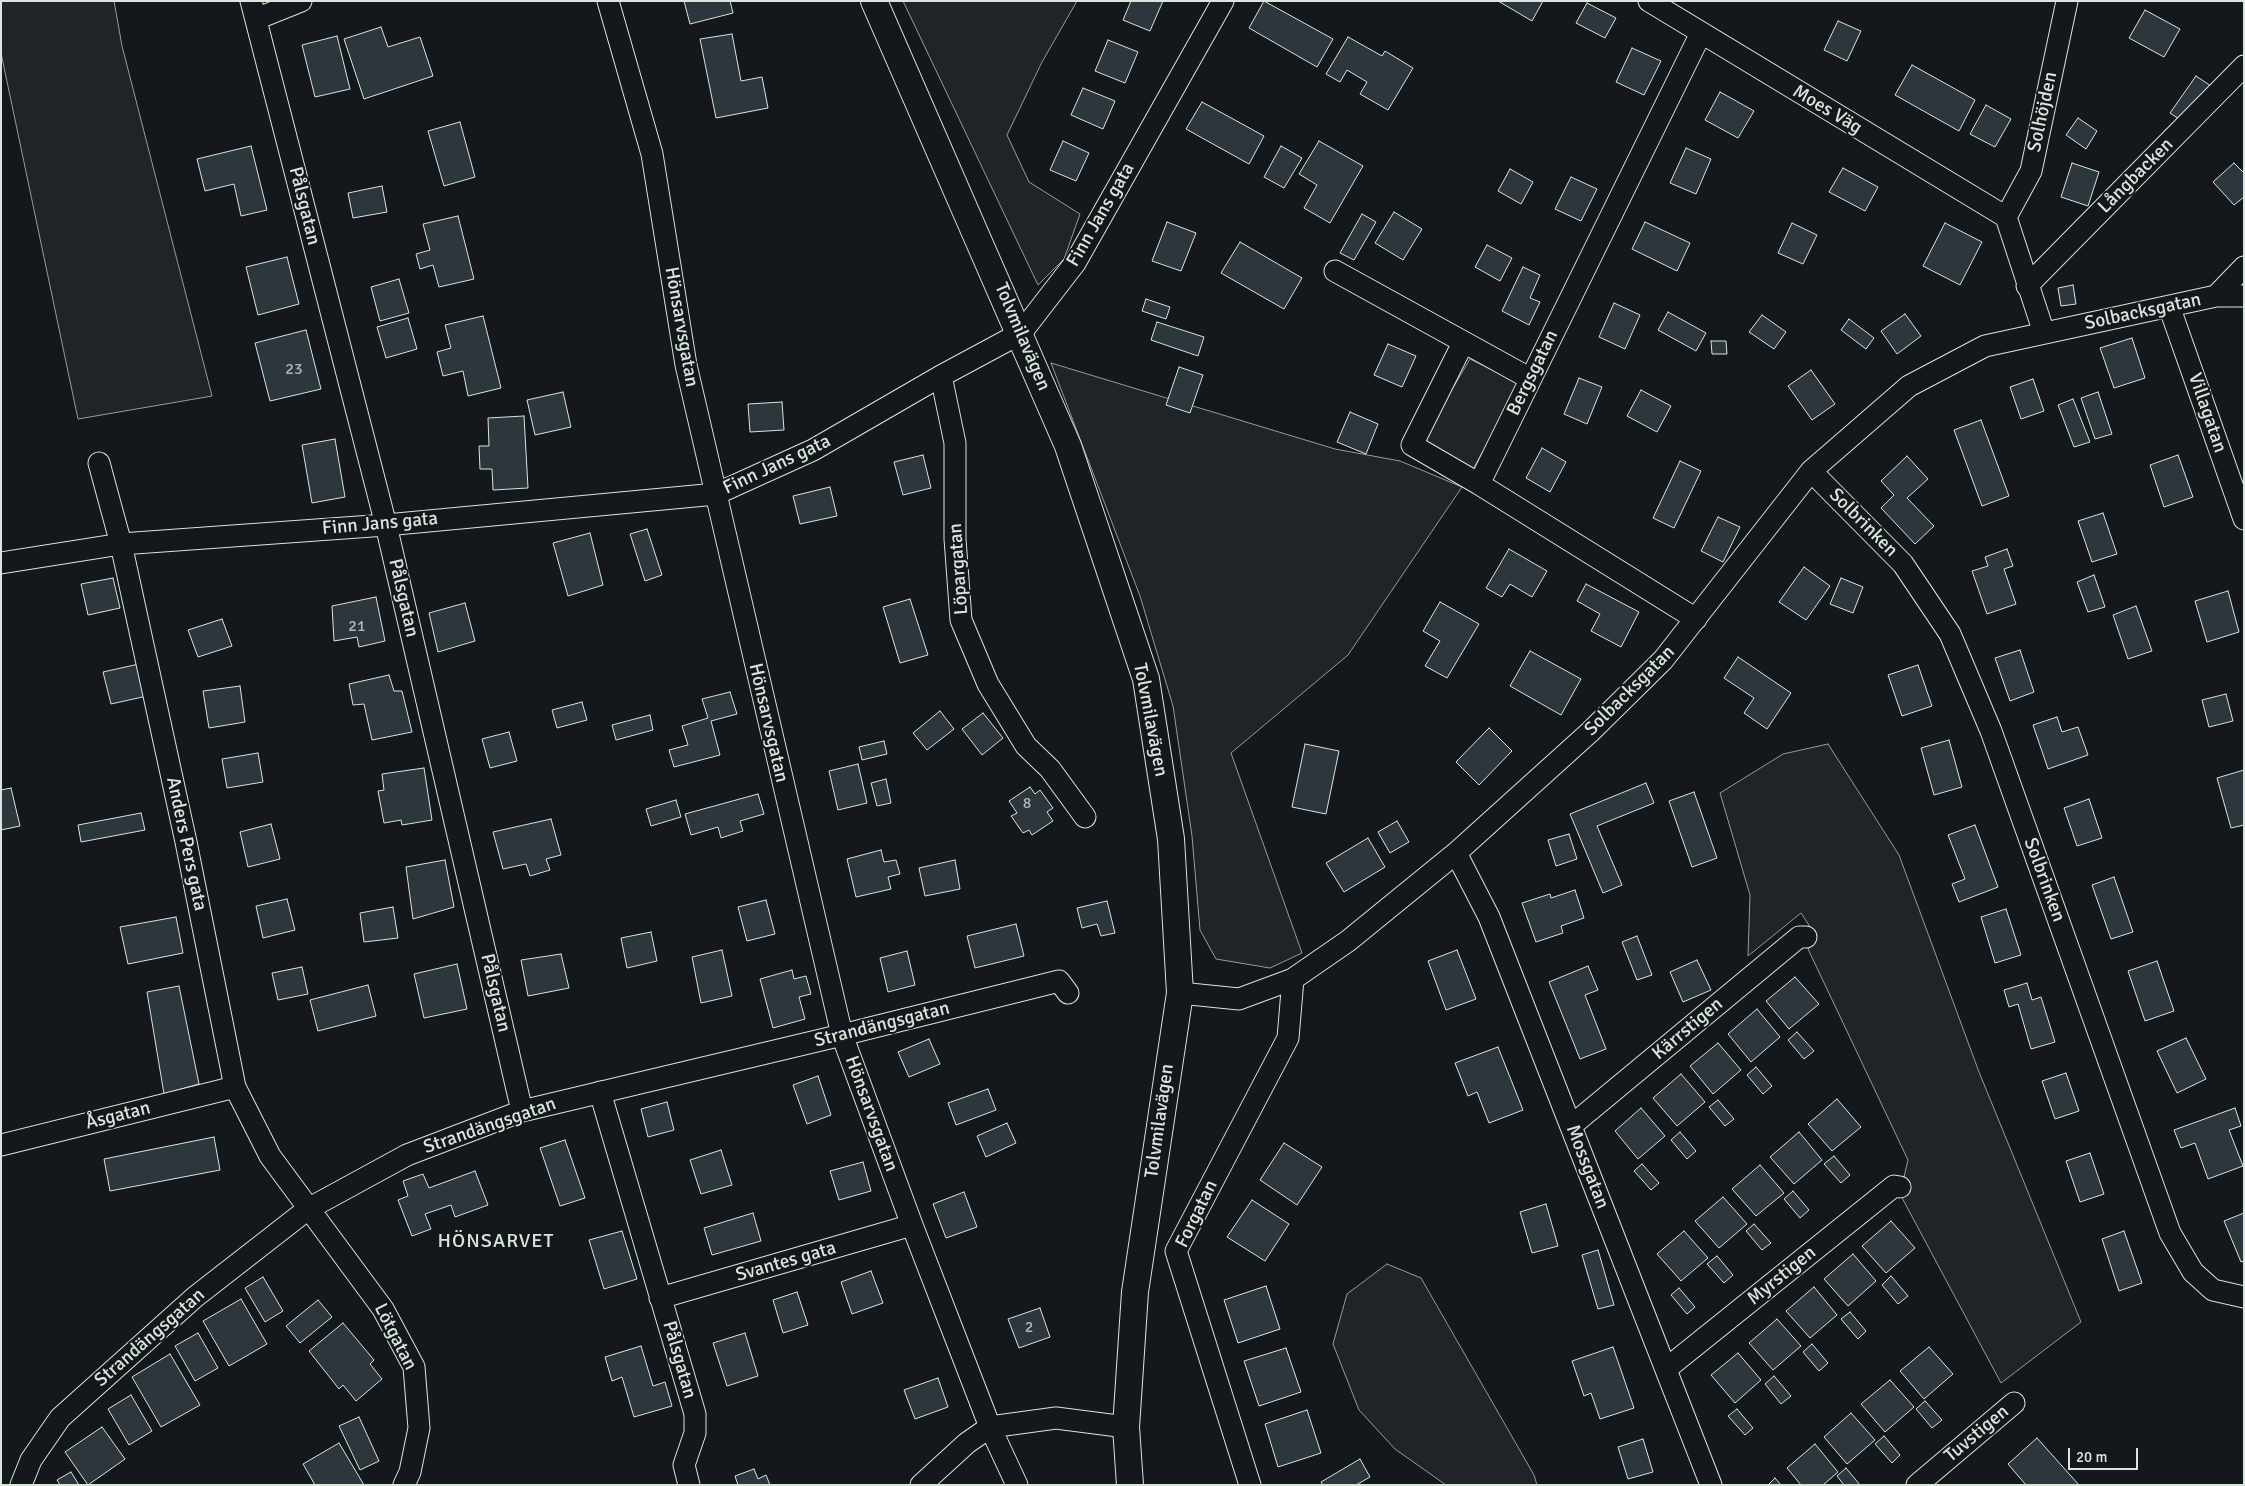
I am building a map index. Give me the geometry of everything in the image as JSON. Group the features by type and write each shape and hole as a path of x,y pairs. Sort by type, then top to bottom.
{"street":[{"path":"253,10 301,1"},
{"name":"Hönsarvsgatan","path":"608,1 652,154 686,365 842,1036 990,1427 1017,1485"},
{"name":"Tolvmilavägen","path":"874,1 1021,334 1068,446 1146,679 1171,839 1180,993 1135,1292 1126,1427 1130,1485"},
{"name":"Finn Jans gata","path":"1,563 121,544 386,524 716,494 813,450 942,376 1021,334 1075,263 1223,1"},
{"name":"Moes Väg","path":"1649,1 2006,216"},
{"name":"Solhöjden","path":"2006,216 2031,171 2067,1"},
{"name":"Pålsgatan","path":"253,10 386,524 522,1111"},
{"name":"Bergsgatan","path":"1479,484 1701,33"},
{"name":"Långbacken","path":"2027,286 2244,66"},
{"path":"2006,216 2027,286 2044,332"},
{"path":"2216,296 2244,268"},
{"path":"1335,271 1530,378"},
{"name":"Solbacksgatan","path":"1180,993 1239,999 1293,979 1348,941 1456,853 1603,719 1663,660 1811,471 1909,386 1985,346 2216,296 2244,296"},
{"name":"Villagatan","path":"2169,306 2244,519"},
{"path":"1464,343 1412,445 1479,484 1696,619"},
{"name":"Löpargatan","path":"942,376 955,443 955,539 961,620 988,684 1026,746 1050,769 1085,817"},
{"name":"Anders Pers gata","path":"99,463 121,544 186,842 235,1087 270,1156 308,1208"},
{"name":"Solbrinken","path":"1811,471 1903,564 1950,634 1990,731 2170,1233 2193,1272 2213,1290 2244,1296"},
{"name":"Mossgatan","path":"1456,853 1490,917 1711,1485"},
{"name":"Kärrstigen","path":"1571,1126 1799,937 1806,937"},
{"name":"Forgatan","path":"1250,1485 1176,1251 1288,1038 1293,979"},
{"name":"Strandängsgatan","path":"21,1485 31,1460 60,1418 195,1297 308,1208 407,1155 522,1111 842,1036 1059,981 1068,993"},
{"name":"Åsgatan","path":"1,1145 235,1087"},
{"name":"Pålsgatan","path":"600,1092 694,1414 695,1433 684,1465 689,1485"},
{"name":"Myrstigen","path":"1666,1369 1894,1186 1900,1187"},
{"name":"Lötgatan","path":"308,1208 383,1309 414,1367 419,1428 410,1472 404,1485"},
{"name":"Svantes gata","path":"660,1298 912,1225"},
{"name":"Tuvstigen","path":"1917,1485 2014,1403"},
{"path":"921,1485 967,1443 990,1427 1056,1418 1126,1427"}],"shaded area":[{"path":"1,1 114,1 122,46 212,396 78,419 1,53"},
{"path":"903,1 1077,1 1042,62 1007,135 1029,182 1080,214 1064,259 1038,285"},
{"path":"1470,359 1520,384 1472,471 1422,440"},
{"path":"1051,363 1335,449 1400,461 1462,487 1348,655 1231,753 1302,953 1270,968 1216,959 1200,930 1192,836 1173,706 1140,596"},
{"path":"1828,744 1899,855 1979,1072 2081,1322 2001,1383 1900,1194 1908,1160 1808,949 1816,936 1801,913 1748,956 1750,895 1720,793 1783,754"},
{"path":"1387,1264 1421,1278 1534,1475 1537,1485 1446,1485 1395,1449 1359,1410 1333,1344 1347,1294"}],"building":[{"path":"684,1 730,1 733,13 690,24"},
{"path":"1131,1 1163,1 1150,31 1123,20"},
{"path":"1264,1 1333,39 1317,67 1249,28"},
{"path":"1498,1 1543,1 1532,21"},
{"path":"1587,3 1616,18 1605,38 1576,23"},
{"path":"2145,10 2180,29 2164,57 2129,38"},
{"path":"1838,21 1861,31 1847,61 1824,50"},
{"path":"381,27 388,47 420,37 433,76 364,99 344,39"},
{"path":"732,34 741,81 762,77 768,108 716,118 700,39"},
{"path":"337,36 350,89 315,97 302,45"},
{"path":"1348,37 1382,56 1385,51 1413,68 1388,110 1360,94 1367,82 1347,70 1340,82 1326,74"},
{"path":"1108,40 1138,52 1125,83 1095,71"},
{"path":"1632,48 1661,61 1644,95 1616,82"},
{"path":"1912,65 1975,100 1959,131 1895,95"},
{"path":"2196,76 2211,86 2185,123 2170,113"},
{"path":"1083,88 1115,101 1103,129 1071,115"},
{"path":"1720,92 1754,111 1738,138 1705,120"},
{"path":"1202,102 1264,136 1249,164 1186,129"},
{"path":"1986,105 2011,119 1995,147 1970,134"},
{"path":"2078,118 2097,131 2086,149 2066,135"},
{"path":"460,122 475,177 444,186 428,131"},
{"path":"1063,141 1089,153 1076,181 1050,170"},
{"path":"1319,141 1363,166 1330,223 1304,208 1317,185 1299,174"},
{"path":"251,146 267,210 241,216 234,184 205,191 197,159"},
{"path":"1281,146 1302,158 1284,188 1264,177"},
{"path":"1686,148 1711,159 1696,194 1670,183"},
{"path":"2072,163 2099,172 2088,206 2061,197"},
{"path":"2234,163 2244,173 2244,197 2234,205 2213,182"},
{"path":"1843,168 1878,187 1865,211 1829,192"},
{"path":"1510,169 1533,182 1521,204 1498,191"},
{"path":"1571,177 1597,189 1581,221 1555,209"},
{"path":"382,186 387,212 353,218 348,193"},
{"path":"1394,212 1422,229 1403,260 1375,243"},
{"path":"1362,214 1376,222 1354,260 1340,253"},
{"path":"458,216 474,279 439,287 433,265 420,269 416,254 430,250 423,224"},
{"path":"1167,222 1196,233 1181,271 1152,261"},
{"path":"1645,222 1690,243 1677,271 1632,249"},
{"path":"1792,223 1817,235 1803,264 1778,253"},
{"path":"1945,223 1982,242 1960,285 1923,266"},
{"path":"1240,242 1302,278 1284,309 1221,273"},
{"path":"1487,245 1512,258 1500,281 1475,267"},
{"path":"287,257 299,304 258,315 246,267"},
{"path":"1523,267 1540,275 1530,298 1540,302 1529,325 1502,311"},
{"path":"399,279 409,313 380,321 371,287"},
{"path":"2073,285 2076,304 2061,306 2058,288"},
{"path":"1146,299 1170,307 1166,319 1142,311"},
{"path":"1614,303 1640,315 1625,349 1599,337"},
{"path":"1668,312 1706,333 1696,351 1658,330"},
{"path":"1905,314 1921,336 1897,354 1881,331"},
{"path":"1762,315 1786,332 1774,349 1749,332"},
{"path":"483,316 501,388 468,396 463,371 443,376 437,352 451,348 445,325"},
{"path":"408,318 417,349 386,358 377,327"},
{"path":"1849,319 1874,338 1866,349 1841,330"},
{"path":"1157,322 1204,337 1198,356 1151,340"},
{"path":"306,330 321,389 270,401 255,343"},
{"path":"2132,338 2145,378 2114,388 2100,348"},
{"path":"1711,341 1726,341 1727,354 1712,354"},
{"path":"1388,344 1416,356 1402,387 1374,375"},
{"path":"1179,367 1203,375 1190,413 1166,405"},
{"path":"1811,370 1835,404 1812,420 1788,386"},
{"path":"1579,378 1602,387 1587,424 1564,414"},
{"path":"2033,379 2044,411 2021,419 2010,387"},
{"path":"1641,390 1671,406 1657,432 1627,416"},
{"path":"563,392 571,427 535,435 527,400"},
{"path":"2098,392 2112,434 2095,439 2081,398"},
{"path":"2073,399 2090,442 2074,447 2058,405"},
{"path":"782,402 784,430 750,432 748,404"},
{"path":"1350,412 1378,424 1366,454 1337,442"},
{"path":"524,416 528,488 493,490 492,469 480,469 479,446 489,446 488,418"},
{"path":"1981,420 2009,496 1982,506 1954,430"},
{"path":"335,439 345,497 312,503 302,445"},
{"path":"1542,448 1566,462 1550,492 1526,478"},
{"path":"923,455 931,488 903,495 894,462"},
{"path":"2178,455 2193,497 2164,507 2150,465"},
{"path":"1907,456 1928,479 1907,498 1934,526 1915,544 1881,508 1894,495 1881,481"},
{"path":"1680,461 1701,471 1674,528 1653,518"},
{"path":"830,487 837,516 800,524 793,496"},
{"path":"2103,513 2117,554 2092,562 2078,521"},
{"path":"1718,517 1740,527 1723,562 1701,551"},
{"path":"647,529 662,575 645,581 630,534"},
{"path":"590,533 603,585 568,596 553,543"},
{"path":"1509,549 1547,571 1532,597 1510,584 1502,597 1486,588"},
{"path":"2007,549 2013,566 2004,569 2016,604 1987,614 1972,571 1988,566 1985,557"},
{"path":"1804,567 1830,586 1806,620 1779,602"},
{"path":"2094,575 2105,607 2088,612 2077,582"},
{"path":"113,578 120,608 88,615 81,584"},
{"path":"1841,578 1863,587 1853,613 1830,604"},
{"path":"1586,584 1639,612 1621,647 1591,631 1600,614 1577,601"},
{"path":"2228,591 2239,632 2207,642 2195,601"},
{"path":"376,597 385,641 359,647 357,637 334,641 332,606"},
{"path":"910,599 928,655 900,663 883,607"},
{"path":"1440,602 1479,624 1447,678 1425,666 1440,641 1423,631"},
{"path":"465,603 475,641 438,652 429,613"},
{"path":"2136,606 2152,651 2128,659 2113,615"},
{"path":"222,619 232,646 198,657 188,630"},
{"path":"2020,650 2034,692 2010,701 1995,658"},
{"path":"1530,651 1581,679 1561,715 1510,686"},
{"path":"1738,657 1791,693 1767,729 1744,713 1754,698 1724,678"},
{"path":"139,664 147,696 111,704 103,672"},
{"path":"1918,665 1932,706 1902,716 1888,675"},
{"path":"389,675 394,691 402,691 412,732 372,740 364,704 353,705 349,684"},
{"path":"240,686 245,722 209,728 203,691"},
{"path":"730,692 737,714 711,721 720,755 674,767 669,750 688,745 682,726 708,718 702,699"},
{"path":"2226,694 2233,721 2209,727 2202,700"},
{"path":"582,702 587,720 557,728 552,710"},
{"path":"940,711 954,729 927,750 913,733"},
{"path":"983,713 1003,738 982,755 962,729"},
{"path":"650,715 653,730 616,740 612,725"},
{"path":"2057,717 2062,732 2078,727 2088,755 2048,769 2033,725"},
{"path":"1489,728 1512,751 1479,785 1456,762"},
{"path":"509,732 517,761 490,768 482,739"},
{"path":"1949,740 1962,787 1934,795 1921,748"},
{"path":"884,741 887,754 862,760 859,747"},
{"path":"1305,744 1339,751 1326,814 1292,807"},
{"path":"258,753 263,782 227,788 222,759"},
{"path":"858,764 867,803 838,810 829,771"},
{"path":"424,768 432,820 402,825 401,820 384,823 378,791 384,790 382,774"},
{"path":"2244,770 2244,825 2231,828 2217,778"},
{"path":"886,779 891,803 877,806 871,783"},
{"path":"1646,783 1654,803 1597,826 1622,885 1603,893 1570,814"},
{"path":"1030,787 1035,794 1040,790 1053,808 1047,812 1053,821 1032,835 1029,830 1023,833 1011,816 1017,813 1009,801"},
{"path":"11,788 20,826 1,830 1,790"},
{"path":"1694,792 1717,858 1692,867 1669,801"},
{"path":"758,794 764,814 740,821 743,831 721,838 718,827 691,835 685,814"},
{"path":"2089,799 2102,838 2077,846 2064,808"},
{"path":"676,800 681,817 651,826 646,809"},
{"path":"141,813 145,830 81,842 78,825"},
{"path":"551,819 561,855 546,859 550,870 530,876 526,864 503,869 493,832"},
{"path":"1397,821 1409,842 1390,853 1378,832"},
{"path":"271,824 280,859 248,867 240,832"},
{"path":"1975,825 1998,887 1959,902 1952,884 1965,879 1948,835"},
{"path":"1569,834 1577,859 1556,866 1548,840"},
{"path":"1368,838 1385,867 1344,892 1326,863"},
{"path":"881,850 884,862 896,860 900,874 888,877 891,889 856,897 847,859"},
{"path":"445,860 454,907 413,919 406,867"},
{"path":"955,860 960,889 925,896 919,868"},
{"path":"2114,877 2133,932 2111,939 2092,885"},
{"path":"1575,890 1584,918 1561,926 1563,933 1536,942 1522,903 1550,894 1551,898"},
{"path":"287,899 295,930 263,938 256,906"},
{"path":"766,900 775,934 747,941 738,907"},
{"path":"1107,901 1115,933 1101,936 1097,924 1082,928 1077,908"},
{"path":"393,907 398,938 364,942 360,913"},
{"path":"2006,909 2021,955 1995,963 1981,917"},
{"path":"176,917 183,953 128,964 120,927"},
{"path":"1016,924 1024,956 975,968 967,936"},
{"path":"651,932 657,961 627,968 621,938"},
{"path":"1637,936 1652,975 1637,980 1622,942"},
{"path":"722,950 732,996 701,1003 692,957"},
{"path":"1457,950 1476,999 1446,1010 1428,961"},
{"path":"907,951 915,985 888,992 880,958"},
{"path":"561,954 569,988 528,996 521,960"},
{"path":"1697,960 1711,990 1683,1002 1670,972"},
{"path":"2157,961 2174,1011 2145,1021 2128,971"},
{"path":"457,964 467,1009 424,1018 414,974"},
{"path":"1588,966 1598,990 1585,995 1606,1049 1580,1059 1549,982"},
{"path":"302,967 308,994 278,1000 272,973"},
{"path":"792,970 794,979 806,976 811,994 799,997 805,1019 773,1028 760,979"},
{"path":"1795,977 1819,1004 1789,1029 1766,1001"},
{"path":"2027,983 2032,1000 2041,997 2055,1042 2031,1049 2018,1004 2009,1007 2004,990"},
{"path":"368,985 376,1016 318,1031 310,1000"},
{"path":"179,986 199,1084 164,1094 147,992"},
{"path":"1757,1009 1780,1037 1751,1062 1728,1034"},
{"path":"1797,1032 1814,1051 1804,1059 1788,1040"},
{"path":"2186,1038 2206,1079 2177,1093 2157,1051"},
{"path":"929,1039 940,1064 909,1077 898,1052"},
{"path":"1718,1043 1741,1070 1713,1094 1690,1066"},
{"path":"1498,1047 1523,1110 1489,1123 1477,1092 1468,1096 1455,1063"},
{"path":"1756,1067 1772,1086 1763,1094 1747,1075"},
{"path":"2066,1073 2079,1111 2055,1119 2042,1081"},
{"path":"1681,1074 1705,1102 1677,1126 1653,1098"},
{"path":"818,1076 831,1115 807,1124 793,1085"},
{"path":"988,1089 996,1110 956,1125 948,1103"},
{"path":"1837,1099 1861,1127 1832,1151 1808,1124"},
{"path":"1718,1100 1734,1119 1725,1126 1709,1107"},
{"path":"667,1102 674,1130 648,1137 641,1109"},
{"path":"1641,1108 1665,1136 1638,1159 1615,1131"},
{"path":"2235,1108 2241,1126 2229,1130 2243,1166 2208,1179 2195,1143 2181,1148 2174,1130"},
{"path":"1007,1123 1016,1143 986,1157 977,1136"},
{"path":"1680,1132 1696,1151 1687,1159 1671,1140"},
{"path":"1799,1132 1822,1160 1794,1184 1770,1157"},
{"path":"214,1137 220,1170 110,1191 104,1159"},
{"path":"565,1140 585,1198 560,1206 540,1148"},
{"path":"1284,1143 1322,1167 1297,1205 1260,1180"},
{"path":"721,1150 732,1185 701,1194 690,1160"},
{"path":"2090,1153 2104,1194 2080,1202 2066,1161"},
{"path":"1834,1156 1850,1175 1841,1183 1824,1164"},
{"path":"863,1162 871,1191 839,1200 830,1171"},
{"path":"1642,1164 1659,1183 1651,1190 1634,1171"},
{"path":"1760,1165 1784,1193 1756,1216 1732,1189"},
{"path":"475,1171 488,1205 455,1217 451,1205 425,1214 431,1229 412,1236 398,1200 408,1196 403,1181 423,1174 429,1188"},
{"path":"1793,1191 1809,1210 1800,1218 1784,1199"},
{"path":"964,1192 977,1227 946,1238 933,1204"},
{"path":"1723,1197 1747,1224 1719,1248 1695,1221"},
{"path":"1252,1200 1289,1224 1265,1261 1227,1237"},
{"path":"1546,1204 1558,1246 1532,1253 1520,1212"},
{"path":"753,1213 761,1241 712,1255 704,1228"},
{"path":"2244,1213 2244,1261 2241,1262 2224,1221"},
{"path":"1891,1221 1915,1248 1886,1273 1862,1246"},
{"path":"1754,1224 1771,1243 1762,1250 1746,1231"},
{"path":"622,1231 637,1279 604,1289 589,1240"},
{"path":"1684,1231 1708,1258 1681,1281 1657,1254"},
{"path":"2124,1231 2142,1283 2119,1291 2102,1239"},
{"path":"1598,1250 1614,1305 1598,1309 1582,1255"},
{"path":"1853,1254 1876,1281 1848,1306 1824,1279"},
{"path":"1717,1256 1733,1275 1724,1283 1707,1264"},
{"path":"871,1271 883,1303 852,1314 841,1282"},
{"path":"1891,1276 1908,1296 1898,1304 1882,1285"},
{"path":"263,1277 283,1311 265,1322 245,1288"},
{"path":"1266,1286 1280,1329 1238,1343 1224,1300"},
{"path":"1814,1287 1837,1315 1810,1338 1786,1311"},
{"path":"1679,1288 1695,1307 1687,1314 1671,1295"},
{"path":"797,1292 808,1325 783,1333 773,1300"},
{"path":"241,1299 267,1344 229,1366 203,1321"},
{"path":"318,1300 332,1317 300,1343 286,1326"},
{"path":"1040,1308 1050,1337 1019,1348 1008,1319"},
{"path":"1850,1312 1866,1331 1858,1339 1841,1319"},
{"path":"1777,1319 1801,1346 1773,1370 1749,1343"},
{"path":"343,1323 374,1360 370,1364 382,1379 356,1401 343,1385 339,1389 309,1351"},
{"path":"198,1333 218,1368 195,1381 175,1346"},
{"path":"745,1333 758,1376 727,1386 713,1343"},
{"path":"1812,1344 1828,1363 1819,1371 1803,1352"},
{"path":"641,1346 653,1386 665,1382 672,1406 634,1417 622,1377 612,1381 605,1357"},
{"path":"1613,1347 1634,1408 1600,1419 1591,1393 1584,1396 1572,1361"},
{"path":"1929,1347 1953,1374 1924,1399 1900,1371"},
{"path":"1286,1348 1301,1392 1259,1406 1244,1361"},
{"path":"1738,1353 1761,1380 1735,1403 1711,1375"},
{"path":"170,1354 200,1405 161,1427 132,1377"},
{"path":"1774,1376 1791,1396 1781,1404 1765,1384"},
{"path":"938,1378 948,1407 915,1419 904,1390"},
{"path":"1890,1380 1914,1407 1885,1432 1861,1404"},
{"path":"131,1395 152,1431 129,1445 108,1409"},
{"path":"1925,1401 1942,1420 1932,1428 1916,1409"},
{"path":"1737,1409 1753,1428 1745,1435 1728,1416"},
{"path":"1307,1410 1321,1453 1278,1467 1265,1424"},
{"path":"1851,1413 1875,1440 1847,1464 1824,1437"},
{"path":"359,1417 379,1461 360,1470 339,1426"},
{"path":"102,1427 125,1459 88,1485 65,1452"},
{"path":"1884,1436 1900,1455 1892,1463 1875,1444"},
{"path":"2037,1438 2079,1485 2026,1485 2008,1464"},
{"path":"1643,1439 1653,1472 1628,1479 1618,1447"},
{"path":"339,1443 364,1485 315,1485 303,1464"},
{"path":"1815,1444 1838,1472 1823,1485 1801,1485 1787,1468"},
{"path":"1360,1459 1370,1477 1356,1485 1323,1485 1321,1482"},
{"path":"1846,1468 1860,1485 1844,1485 1837,1476"},
{"path":"754,1469 758,1479 766,1475 770,1485 738,1485 735,1476"},
{"path":"71,1472 79,1485 60,1485 57,1480"},
{"path":"1775,1478 1781,1485 1768,1485"}],"district":[{"name":"HÖNSARVET","path":"496,1242"}]}
